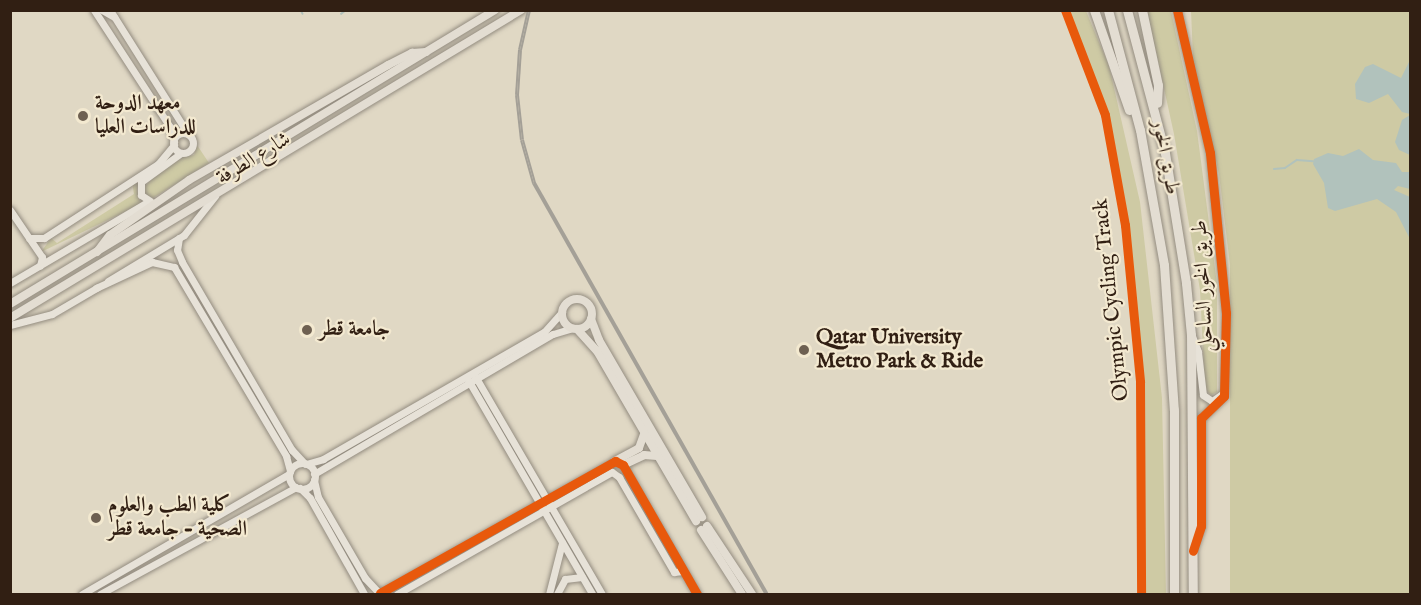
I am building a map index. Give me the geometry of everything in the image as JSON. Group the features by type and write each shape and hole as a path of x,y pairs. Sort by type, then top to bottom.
{"highway":[{"path":"1094,10 1132,118 1140,130"},
{"name":"طريق الخور","path":"1108,10 1140,130 1164,266 1170,337 1174,594"},
{"name":"طريق الخور","path":"1127,10 1156,111 1180,234 1191,335 1192,594"},
{"path":"1142,10 1158,85 1156,111"}],"main road":[{"name":"شارع الطرفة","path":"10,304 495,10"},
{"name":"شارع الطرفة","path":"10,318 521,10"},
{"path":"97,253 110,235 161,199 388,65 412,53 426,52"},
{"path":"580,299 591,307 591,319 599,340 699,519 657,456 594,345 565,322 562,312 567,302 580,299"},
{"path":"575,328 591,319"},
{"path":"619,463 639,448 644,433"},
{"path":"619,463 644,455 657,456"},
{"path":"742,594 704,528 752,594"}],"street":[{"path":"94,10 170,127 174,143 181,153"},
{"path":"102,10 112,14 188,134 193,147 141,182 141,195 149,201"},
{"name":"طريق الخور الساحلي","path":"1177,10 1210,153 1220,221 1226,314 1225,389 1215,400 1203,395 1198,352 1191,335"},
{"path":"29,238 44,238 158,164 180,133 188,134"},
{"name":"شارع الطرفة","path":"10,325 52,314 179,238 216,194"},
{"path":"10,283 149,201 161,199"},
{"path":"10,210 39,252"},
{"path":"40,266 39,252 44,238"},
{"path":"179,238 177,252 187,270 292,450 305,463 314,477 318,497 365,578 380,593"},
{"path":"96,288 155,261 171,265 180,274 286,456 290,472 298,487 313,502 366,594 380,593 572,484 619,463 697,594"},
{"path":"180,274 187,270"},
{"path":"190,292 198,289"},
{"path":"204,316 212,312"},
{"path":"540,338 557,322 562,312"},
{"path":"213,331 220,326"},
{"path":"82,594 305,463 323,459 540,338 575,328"},
{"path":"100,594 298,487 471,377"},
{"path":"471,377 547,498 602,594"},
{"path":"471,377 539,503 592,594"},
{"path":"1193,550 1201,526 1200,418 1205,411 1222,400 1225,389"},
{"path":"397,594 607,474 616,473 674,572 682,571"},
{"path":"572,484 577,492"},
{"path":"549,594 562,543"},
{"path":"136,563 140,572"},
{"path":"557,594 565,579 582,578"}],"shaded area":[{"path":"1064,11 1086,11 1109,66 1140,202 1162,398 1166,594 1143,594 1139,344 1109,127"},
{"path":"1147,11 1171,11 1197,131 1217,284 1217,392 1211,395 1205,389 1200,290 1174,134"},
{"path":"1191,11 1410,11 1410,594 1230,594 1230,265 1219,174 1193,57"},
{"path":"1410,60 1410,114 1402,112 1388,94 1369,103 1356,99 1355,84 1365,67 1373,64 1401,78"},
{"path":"1410,115 1410,155 1399,150 1395,142 1402,120"},
{"path":"197,145 209,163 153,198 143,194 143,188 178,158 194,155"},
{"path":"1359,149 1373,160 1396,163 1402,172 1410,172 1410,189 1398,186 1394,190 1410,197 1410,239 1396,212 1377,199 1335,211 1328,208 1324,183 1313,164 1314,159 1328,153 1343,156"},
{"path":"139,179 137,191 141,204 41,252 51,238 57,243 134,194 132,182"}],"waterway":[{"path":"301,10 303,14"},
{"path":"341,14 346,10"},
{"path":"1274,169 1285,168 1297,160 1313,161"}],"railway":[{"path":"529,10 520,50 517,95 522,140 534,183 767,594"}],"cycle path":[{"name":"Olympic Cycling Track","path":"1065,10 1105,115 1125,225 1140,382 1141,594"},
{"path":"1177,10 1210,153 1226,313 1224,396 1201,418 1201,526 1193,551"},
{"path":"380,593 615,461 623,465 697,594"}],"place":[{"name":"معهد الدوحة للدراسات العليا","path":"83,116"},
{"name":"جامعة قطر","path":"307,330"},
{"name":"Qatar University Metro Park & Ride","path":"804,350"},
{"name":"كلية الطب والعلوم الصحية - جامعة قطر","path":"96,518"}]}
